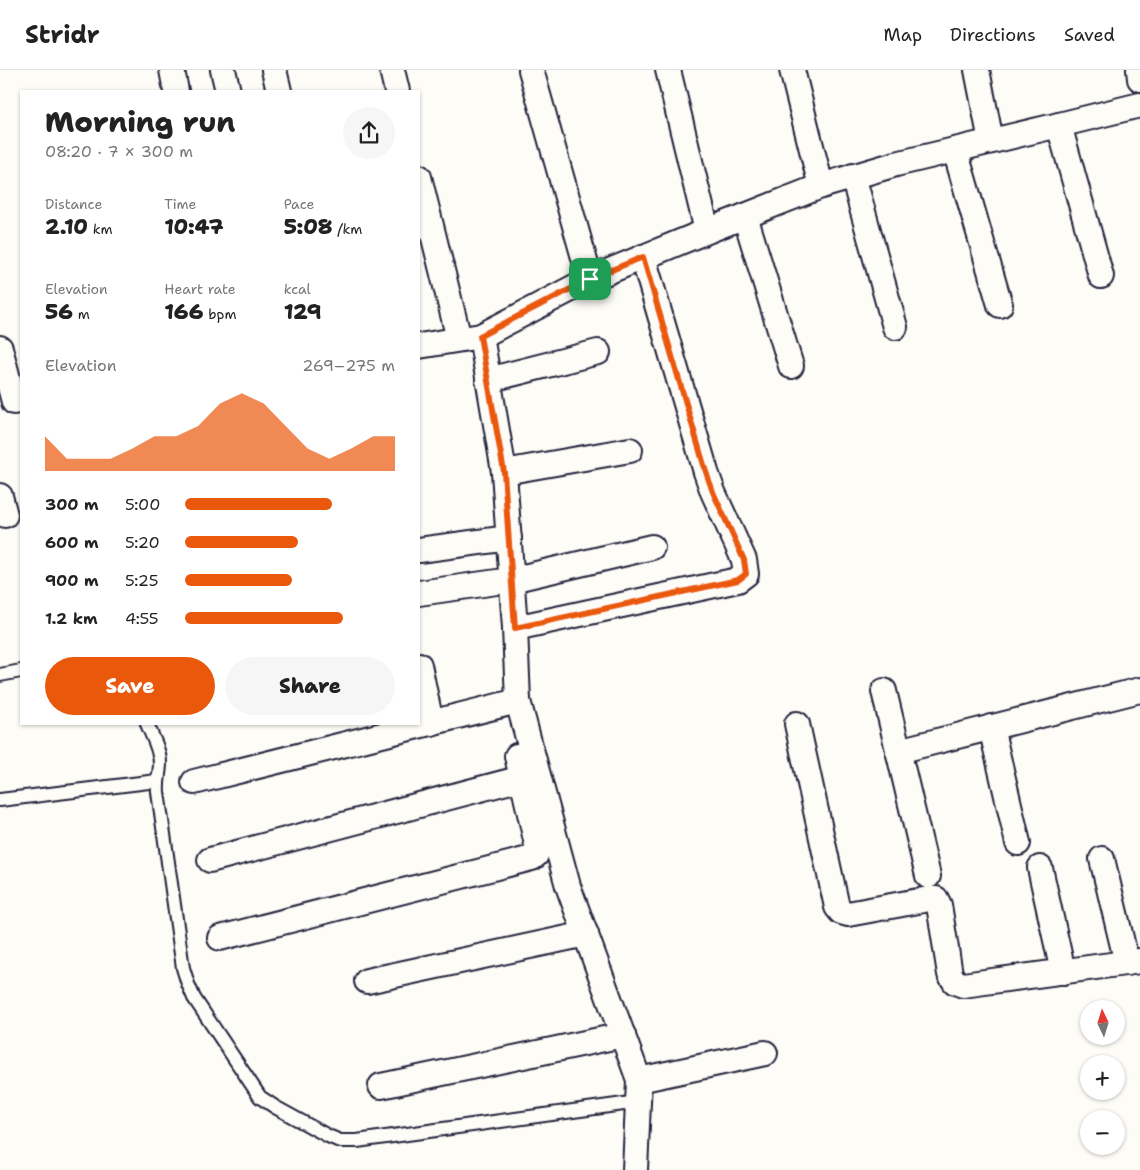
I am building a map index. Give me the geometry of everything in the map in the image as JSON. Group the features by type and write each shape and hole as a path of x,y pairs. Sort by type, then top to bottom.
{"street":[{"path":"172,70 176,90"},
{"path":"223,70 228,90"},
{"path":"274,70 279,90"},
{"path":"392,70 397,90"},
{"path":"531,70 590,279"},
{"path":"668,70 707,231"},
{"path":"792,70 821,186"},
{"path":"977,70 991,141"},
{"path":"1139,70 1140,80"},
{"path":"420,346 470,337 590,279 821,186 896,164 1140,105"},
{"path":"1059,126 1101,276"},
{"path":"955,150 1000,305"},
{"path":"853,176 895,327"},
{"path":"220,938 532,858 538,850 522,778 511,703 515,628 504,472 488,380 470,337 420,180"},
{"path":"745,216 791,366"},
{"path":"515,628 738,580 746,574 744,560 713,492 706,472 643,257"},
{"path":"0,348 12,403"},
{"path":"488,380 598,352"},
{"path":"504,472 630,450"},
{"path":"420,550 508,538"},
{"path":"420,593 511,580 652,547"},
{"path":"420,670 431,723"},
{"path":"898,750 1140,690"},
{"path":"884,691 928,876"},
{"path":"420,724 511,703"},
{"path":"511,703 568,886 622,1035 638,1091 635,1170"},
{"path":"797,724 838,907 841,912 848,914 936,899 939,905 950,974 955,982 963,985 1133,962 1102,859"},
{"path":"194,782 354,733 416,725"},
{"path":"991,727 1018,843"},
{"path":"210,860 522,778"},
{"path":"1040,868 1063,972"},
{"path":"367,981 586,934"},
{"path":"381,1086 622,1035"},
{"path":"638,1091 765,1053"}],"lane":[{"path":"0,675 20,672"},
{"path":"147,725 159,756 158,792 182,958 188,984 194,998 260,1097 275,1107 340,1141 367,1140 638,1091"},
{"path":"0,800 158,780"}],"route":[{"path":"643,257 706,472 713,492 744,560 746,574 738,580 515,628 504,472 480,336 590,279 643,257"}]}
